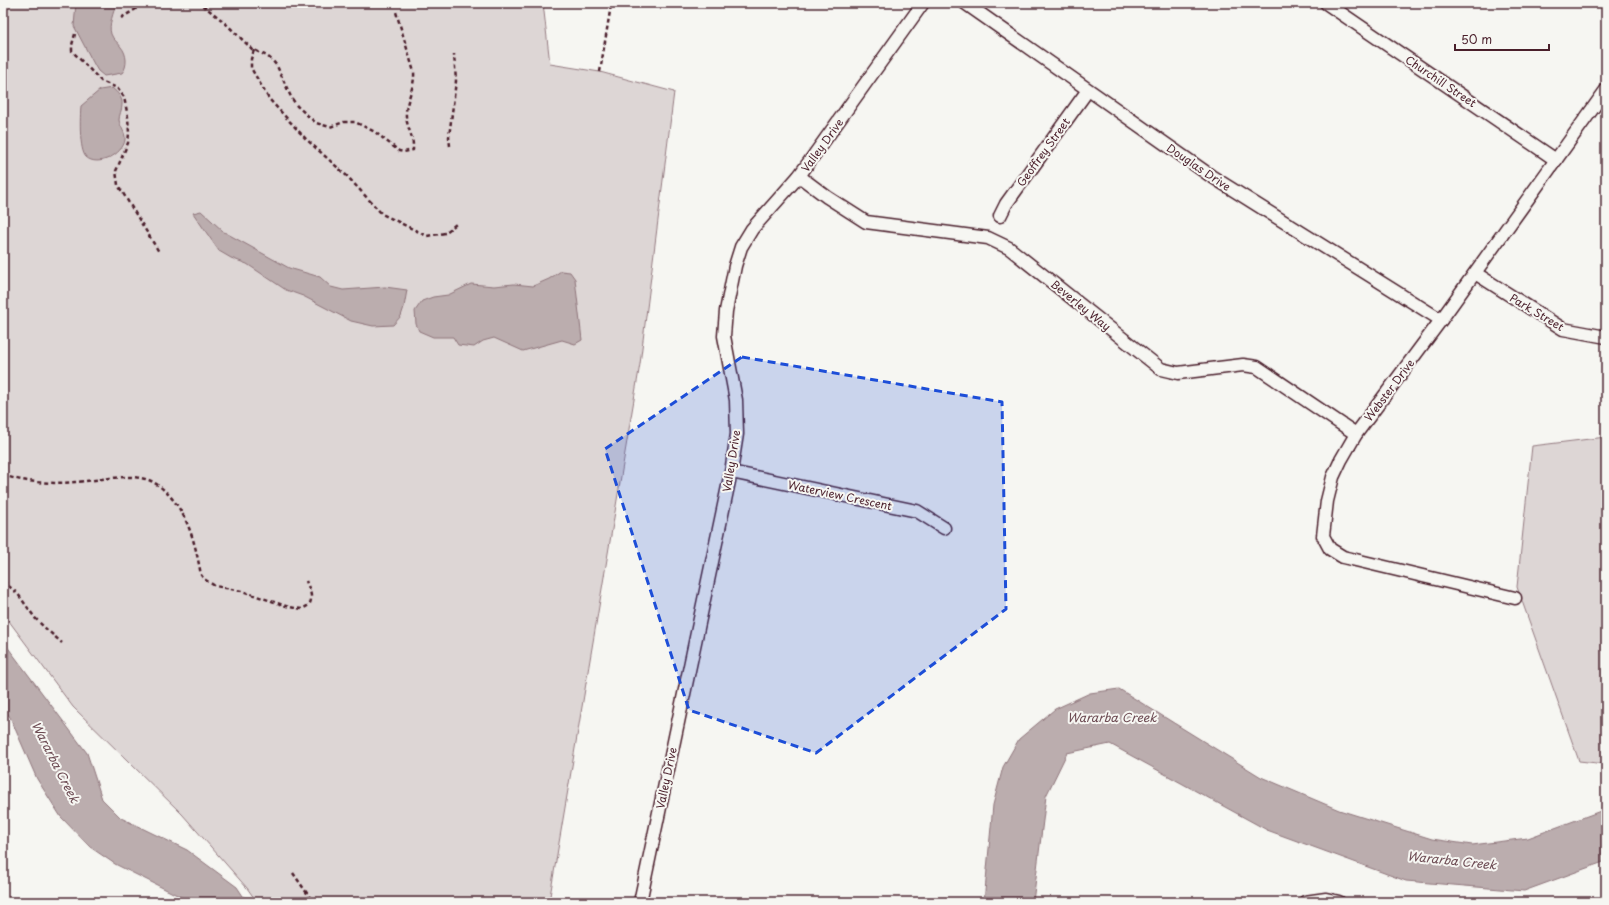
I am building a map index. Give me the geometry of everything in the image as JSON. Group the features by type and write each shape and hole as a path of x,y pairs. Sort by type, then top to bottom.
{"street":[{"name":"Valley Drive","path":"640,902 731,472 737,434 736,400 724,336 726,311 735,266 741,247 752,229 799,176 923,3"},
{"name":"Douglas Drive","path":"965,3 1211,176 1441,320"},
{"name":"Churchill Street","path":"1326,3 1556,160"},
{"name":"Geoffrey Street","path":"1000,216 1006,204 1088,90"},
{"name":"Webster Drive","path":"1515,598 1343,557 1330,549 1323,536 1327,501 1333,477 1356,434 1441,320 1606,90"},
{"name":"Beverley Way","path":"799,176 827,197 866,222 988,238 1009,248 1161,369 1178,373 1243,364 1257,368 1356,434"},
{"name":"Park Street","path":"1474,272 1563,330 1606,337"},
{"name":"Waterview Crescent","path":"731,472 917,511 944,528"},
{"path":"1305,902 1326,899 1339,902"}],"path":[{"path":"120,18 146,3"},
{"path":"196,3 205,7 224,21 254,50 272,60 277,66 290,97 297,106 316,123 330,127 344,122 355,122 375,132 399,151 404,152 413,150 413,142 407,122 406,110 414,86 414,72 396,12"},
{"path":"600,72 611,5 617,3"},
{"path":"75,34 72,51 100,81 117,88 124,97 128,117 129,133 128,143 116,172 118,185 159,252"},
{"path":"254,50 251,59 251,68 269,99 306,139 347,176 382,214 427,236 445,233 456,224"},
{"path":"450,146 449,137 456,81 454,54"},
{"path":"3,475 34,482 73,482 133,478 150,481 166,492 182,514 193,538 201,575 208,583 215,586 242,591 289,607 302,608 309,605 311,598 306,581"},
{"path":"3,581 18,594 35,618 62,643"},
{"path":"293,873 313,902"}],"highlighted area":[{"path":"742,357 1002,402 1006,609 816,753 689,710 605,449"}],"shaded area":[{"path":"3,3 543,3 550,64 600,72 674,92 640,364 549,902 257,902 247,888 182,814 73,707 3,613"},
{"path":"1606,437 1606,764 1579,761 1517,587 1532,446"}],"water":[{"path":"76,3 116,3 110,30 112,36 120,45 126,56 126,64 122,73 104,76 98,71 74,26"},
{"path":"112,88 118,93 122,100 119,120 125,135 125,140 120,150 109,158 97,161 91,160 86,157 82,148 80,133 81,106 100,90"},
{"path":"201,211 224,232 289,268 320,277 331,287 343,290 385,287 407,290 401,316 393,325 373,326 351,321 303,296 286,290 247,264 231,258 219,251 193,213"},
{"path":"561,271 570,272 575,279 582,340 575,344 562,340 523,351 494,338 483,341 474,347 458,345 453,337 433,337 419,331 416,324 415,311 422,301 433,297 448,295 471,284 494,286 514,284 533,286 549,279"},
{"name":"Wararba Creek","path":"3,641 87,753 102,799 121,818 187,850 237,887 247,902 187,902 185,899 115,864 90,847 61,817 37,779 10,717 3,708"},
{"name":"Wararba Creek","path":"1119,689 1261,777 1339,810 1432,839 1472,845 1528,838 1606,809 1606,861 1524,891 1406,881 1267,830 1110,744 1067,753 1046,796 1033,902 984,902 993,805 1003,767 1019,739 1055,709 1090,693"}]}
